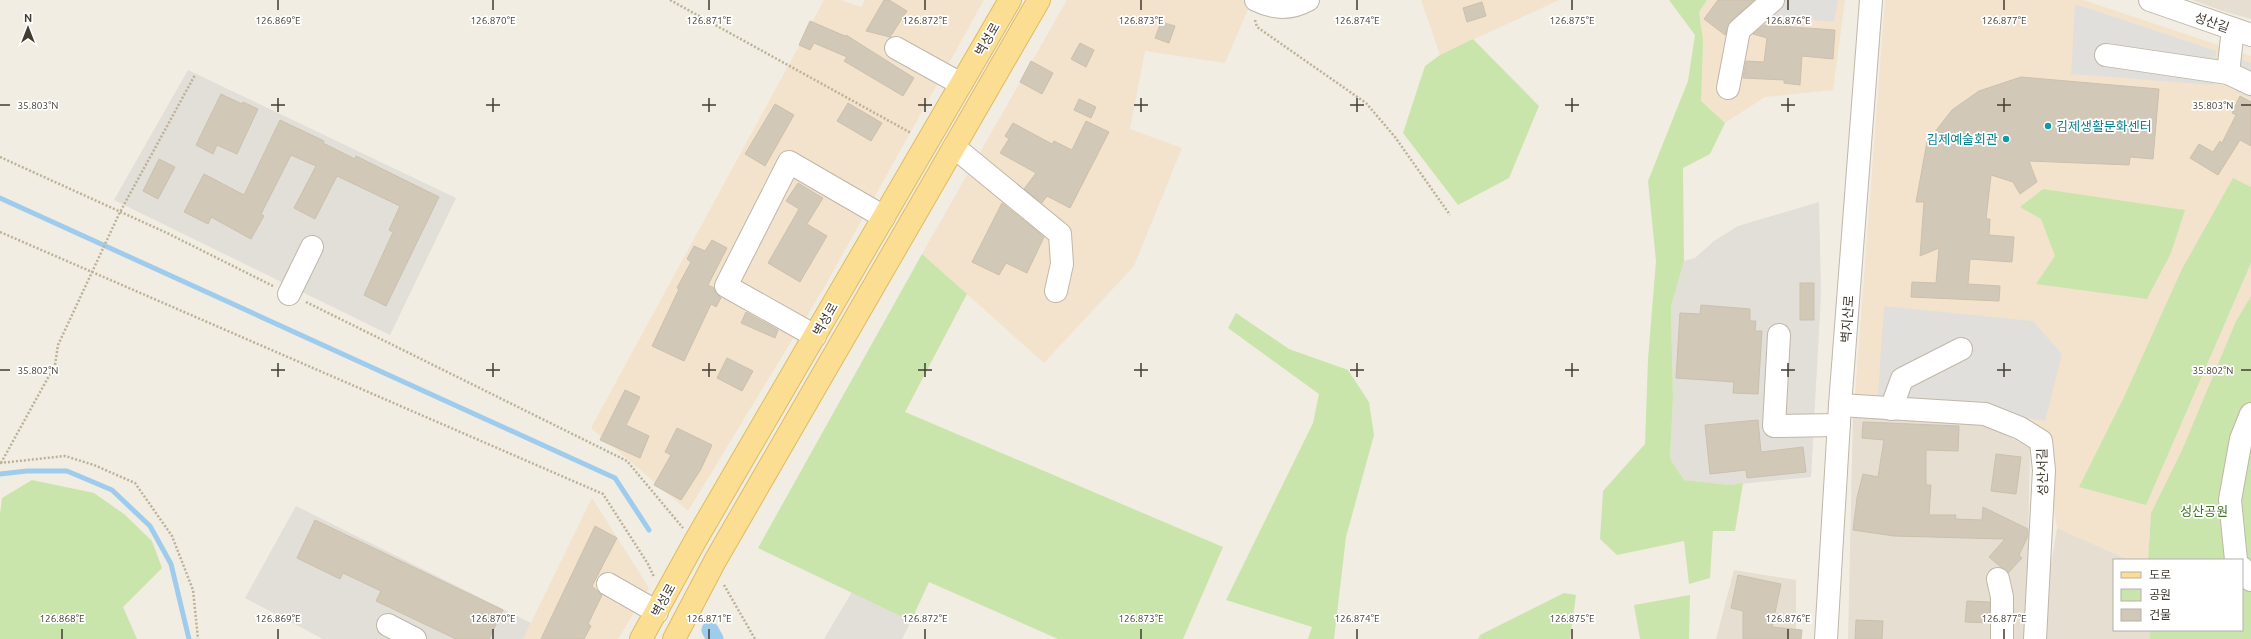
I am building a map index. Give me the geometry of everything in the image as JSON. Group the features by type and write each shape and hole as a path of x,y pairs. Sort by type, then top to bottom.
{"main road":[{"name":"벽성로","path":"641,639 694,543 1010,0"},
{"name":"벽성로","path":"674,639 713,565 1039,0"}],"street":[{"path":"1254,7 1279,9 1299,5 1308,0"},
{"path":"1728,88 1740,30 1773,0"},
{"name":"벽지산로","path":"1826,639 1840,415 1871,0"},
{"name":"성산길","path":"2150,0 2242,32"},
{"path":"2228,73 2242,32"},
{"path":"896,48 961,84"},
{"path":"2106,55 2228,73 2251,84"},
{"path":"954,147 1060,234 1062,264 1056,291"},
{"path":"815,336 726,286 789,162 884,217"},
{"path":"289,294 312,247"},
{"name":"성산서길","path":"1778,335 1774,426 1840,415 1890,409 1985,414 2020,428 2041,441 2044,470 2035,639"},
{"path":"1890,409 1902,379 1961,349"},
{"path":"2236,559 2230,500 2241,439 2251,414"},
{"path":"2243,569 2251,580"},
{"path":"1998,579 2002,597 2002,639"},
{"path":"608,584 660,606"},
{"path":"388,626 416,639"}],"path":[{"path":"670,0 928,142"},
{"path":"1254,7 1257,27 1366,103 1395,137 1450,215"},
{"path":"0,463 55,364 58,345 94,266 119,218 120,212 196,75"},
{"path":"0,157 120,212 289,294 627,462 694,543"},
{"path":"0,232 603,494 648,564 660,606"},
{"path":"0,463 65,456 94,465 135,483 172,536 193,590 198,639"},
{"path":"713,565 756,639"}],"shaded area":[{"path":"824,0 841,0 861,7 865,0 984,0 825,286 688,511 591,428"},
{"path":"1067,0 1252,0 1225,63 1145,51 1130,129 1182,148 1134,266 1044,363 922,254"},
{"path":"1421,0 1559,0 1440,55"},
{"path":"1707,0 1845,0 1833,90 1765,97 1725,123 1701,101 1699,12"},
{"path":"1761,0 1838,0 1834,22 1755,14"},
{"path":"1885,0 2083,0 2251,56 2251,296 2236,321 2182,450 2151,513 2148,559 2127,559 2057,528 2040,428 1855,394"},
{"path":"2192,0 2251,0 2251,19 2223,11"},
{"path":"2075,4 2216,51 2214,85 2071,74"},
{"path":"2238,58 2251,63 2251,98 2236,92"},
{"path":"188,70 456,198 390,335 114,200"},
{"path":"1819,202 1821,294 1811,477 1730,485 1684,480 1670,459 1673,399 1671,307 1684,261 1695,258 1714,241 1738,226"},
{"path":"1884,306 2033,321 2062,354 2045,421 1878,395"},
{"path":"1853,416 1988,426 2030,448 2026,639 1848,639"},
{"path":"592,498 649,588 618,639 523,639"},
{"path":"296,506 531,623 523,639 323,639 245,598"},
{"path":"2057,528 2127,559 2113,559 2113,631 2149,631 2150,639 2042,639 2042,620"},
{"path":"1734,570 1796,580 1796,639 1716,639"},
{"path":"852,592 911,621 902,639 824,639"}],"green space":[{"path":"1669,0 1707,0 1699,12 1703,40 1701,101 1725,123 1710,154 1683,168 1684,261 1671,307 1673,399 1670,459 1684,480 1730,485 1743,483 1735,531 1713,531 1710,578 1689,584 1684,541 1617,555 1600,539 1603,491 1645,444 1648,359 1656,261 1648,181 1688,81 1695,35"},
{"path":"1473,39 1539,106 1509,178 1458,205 1403,133 1425,66 1440,55"},
{"path":"2233,178 2251,187 2251,263 2146,505 2079,487 2124,397 2182,269"},
{"path":"2043,189 2185,210 2171,253 2147,299 2036,284 2055,256 2041,219 2020,207"},
{"path":"922,254 967,294 905,412 1223,547 1183,639 1058,639 929,582 911,621 758,548"},
{"name":"성산공원","path":"2251,296 2251,639 2150,639 2149,631 2243,631 2243,559 2148,559 2151,513 2182,450 2236,321"},
{"path":"1236,313 1289,349 1348,370 1369,402 1374,435 1346,537 1334,639 1308,639 1312,627 1226,600 1313,423 1319,394 1228,328"},
{"path":"32,480 94,493 124,514 152,541 162,568 123,607 137,639 0,639 0,514 2,498"},
{"path":"1564,593 1576,595 1570,639 1478,639 1480,635"},
{"path":"1690,595 1689,639 1640,639 1634,605"}],"building":[{"path":"884,0 889,0 907,11 890,37 866,31"},
{"path":"1718,0 1754,0 1731,21 1725,35 1704,19"},
{"path":"1482,2 1486,16 1467,22 1463,8"},
{"path":"810,21 845,36 846,35 914,78 903,96 844,61 847,57 814,43 810,50 799,45"},
{"path":"1161,22 1175,26 1169,43 1155,38"},
{"path":"1764,25 1835,30 1833,59 1802,56 1800,85 1784,83 1784,80 1743,78 1746,61 1764,62 1767,38 1753,34"},
{"path":"1080,43 1094,50 1086,67 1071,59"},
{"path":"1031,61 1053,73 1042,94 1020,82"},
{"name":"김제생활문화센터","path":"2021,77 2159,89 2153,159 2130,157 2129,165 2029,161 2037,182 2020,194 2013,182 1991,175 1986,219 1990,219 1989,235 2014,237 2012,262 1970,259 1968,284 2000,286 1999,301 1911,297 1912,282 1936,283 1939,248 1920,256 1924,202 1916,202 1927,142 1952,110 1979,91"},
{"path":"221,94 242,104 243,102 258,109 237,154 217,145 213,154 196,145"},
{"path":"2240,96 2251,102 2251,146 2240,140 2218,175 2190,158 2199,144 2213,152 2220,141 2222,143 2236,115 2232,113"},
{"path":"1079,99 1096,107 1091,118 1074,110"},
{"path":"848,103 882,123 871,141 837,121"},
{"path":"775,104 794,115 765,166 745,154"},
{"path":"280,120 324,141 323,143 355,159 356,156 439,197 386,306 364,295 393,232 389,230 400,206 337,176 315,219 294,208 316,166 291,155 261,214 264,216 251,239 211,217 208,224 184,212 204,174 244,195"},
{"path":"1086,121 1109,132 1070,208 1047,196 1042,203 1024,189 1036,173 1000,153 1009,139 1005,136 1013,123 1052,144 1054,141 1072,150"},
{"path":"159,159 175,167 158,199 143,191"},
{"path":"798,183 823,198 807,224 827,236 800,282 768,263 799,209 786,201"},
{"path":"1002,203 1044,237 1027,273 1006,263 999,275 972,262"},
{"path":"712,240 727,248 708,285 714,288 716,293 721,298 716,307 711,304 684,361 652,346 679,289 677,288 691,262 687,259 694,246 705,251"},
{"path":"1800,283 1814,283 1814,320 1800,320"},
{"path":"1701,305 1750,309 1750,321 1756,321 1755,331 1762,331 1758,394 1733,393 1734,382 1676,378 1680,313 1700,314"},
{"path":"746,312 778,330 775,338 741,323"},
{"path":"727,358 753,371 742,391 717,378"},
{"path":"625,390 640,397 626,425 649,436 640,458 600,440"},
{"path":"1758,420 1761,452 1803,447 1806,472 1747,478 1746,470 1710,474 1705,425"},
{"path":"1863,422 1959,426 1958,451 1926,450 1926,485 1931,485 1929,515 1956,515 1955,519 1982,520 1983,507 2028,529 2028,536 2019,555 2022,558 2008,573 1989,557 2005,539 1894,536 1853,530 1857,498 1863,474 1878,477 1884,440 1862,438"},
{"path":"677,428 712,445 701,469 681,500 654,485 671,455 665,452"},
{"path":"1996,454 2021,457 2016,494 1991,491"},
{"path":"315,520 503,610 489,639 456,639 376,601 381,591 343,573 340,579 297,558"},
{"path":"595,526 617,538 592,586 602,595 588,624 591,626 584,639 541,639"},
{"path":"1738,575 1781,584 1772,627 1802,630 1801,639 1743,639 1743,611 1731,608"},
{"path":"1967,601 1990,602 1990,623 1965,622"},
{"path":"1856,620 1883,621 1882,639 1855,639"}],"waterway":[{"path":"0,198 615,478 649,530"},
{"path":"0,474 27,471 67,471 112,490 150,526 171,564 189,639"},
{"path":"710,630 715,639"}],"place":[{"name":"김제생활문화센터","path":"2048,126"},
{"name":"김제예술회관","path":"2006,139"}]}
